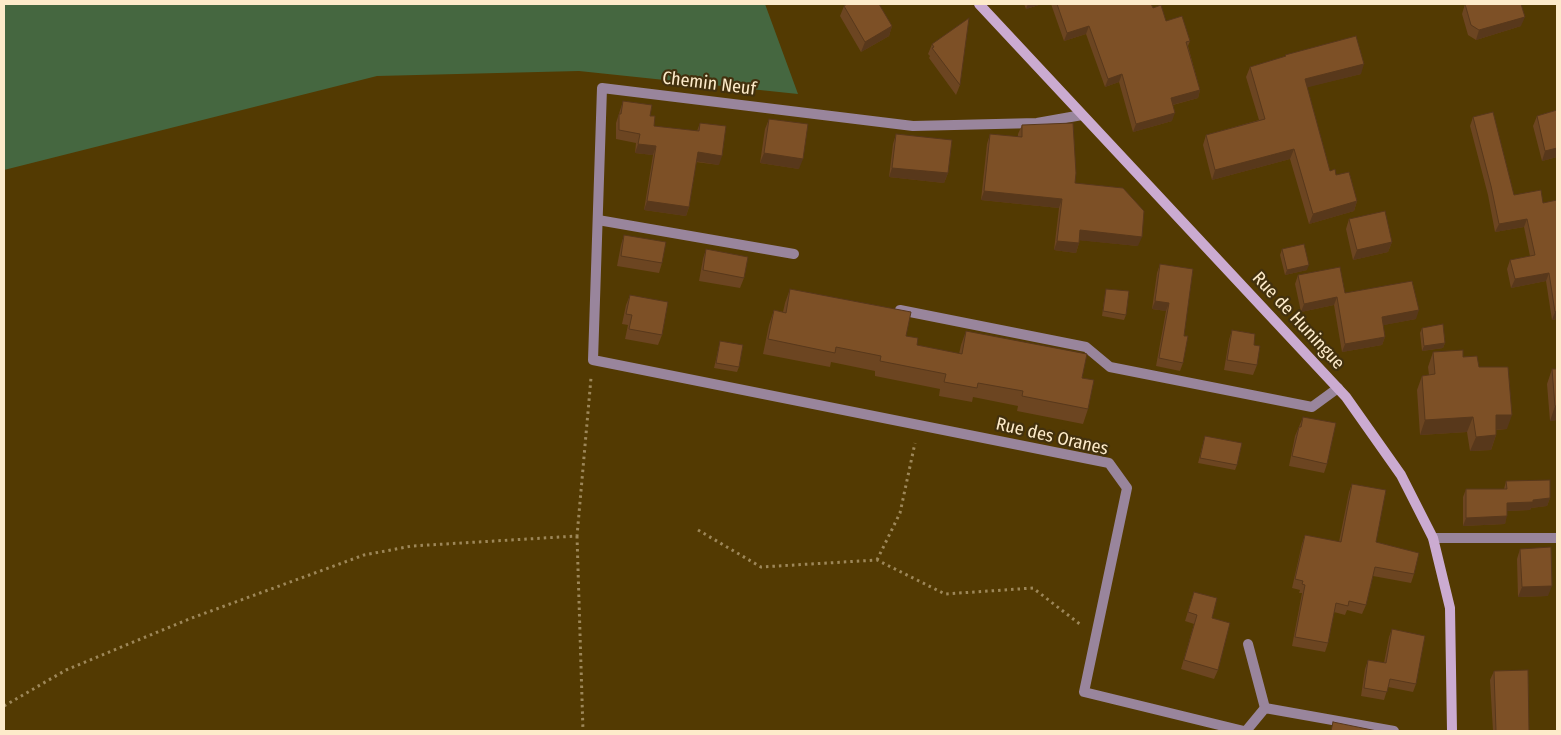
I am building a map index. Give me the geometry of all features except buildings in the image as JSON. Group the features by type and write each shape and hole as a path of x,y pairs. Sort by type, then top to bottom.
{"main road":[{"name":"Rue de Huningue","path":"979,4 1338,388 1401,475 1433,538 1450,608 1452,731"}],"street":[{"name":"Chemin Neuf","path":"593,360 602,88 913,126 1037,123 1082,115"},
{"path":"598,220 794,254"},
{"path":"892,309 1086,347 1110,367 1312,407 1338,388"},
{"name":"Rue des Oranes","path":"593,360 1108,463 1127,488 1084,692 1245,731 1265,708"},
{"path":"1433,538 1557,538"},
{"path":"1248,644 1265,708 1394,731"}],"path":[{"path":"583,731 577,536 593,360"},
{"path":"877,560 900,513 918,425"},
{"path":"698,530 761,567 877,560 945,594 1033,588 1096,636"},
{"path":"4,706 75,666 189,619 364,555 412,546 577,536"}],"green space":[{"path":"4,4 765,4 798,94 579,71 377,76 4,170"}]}
